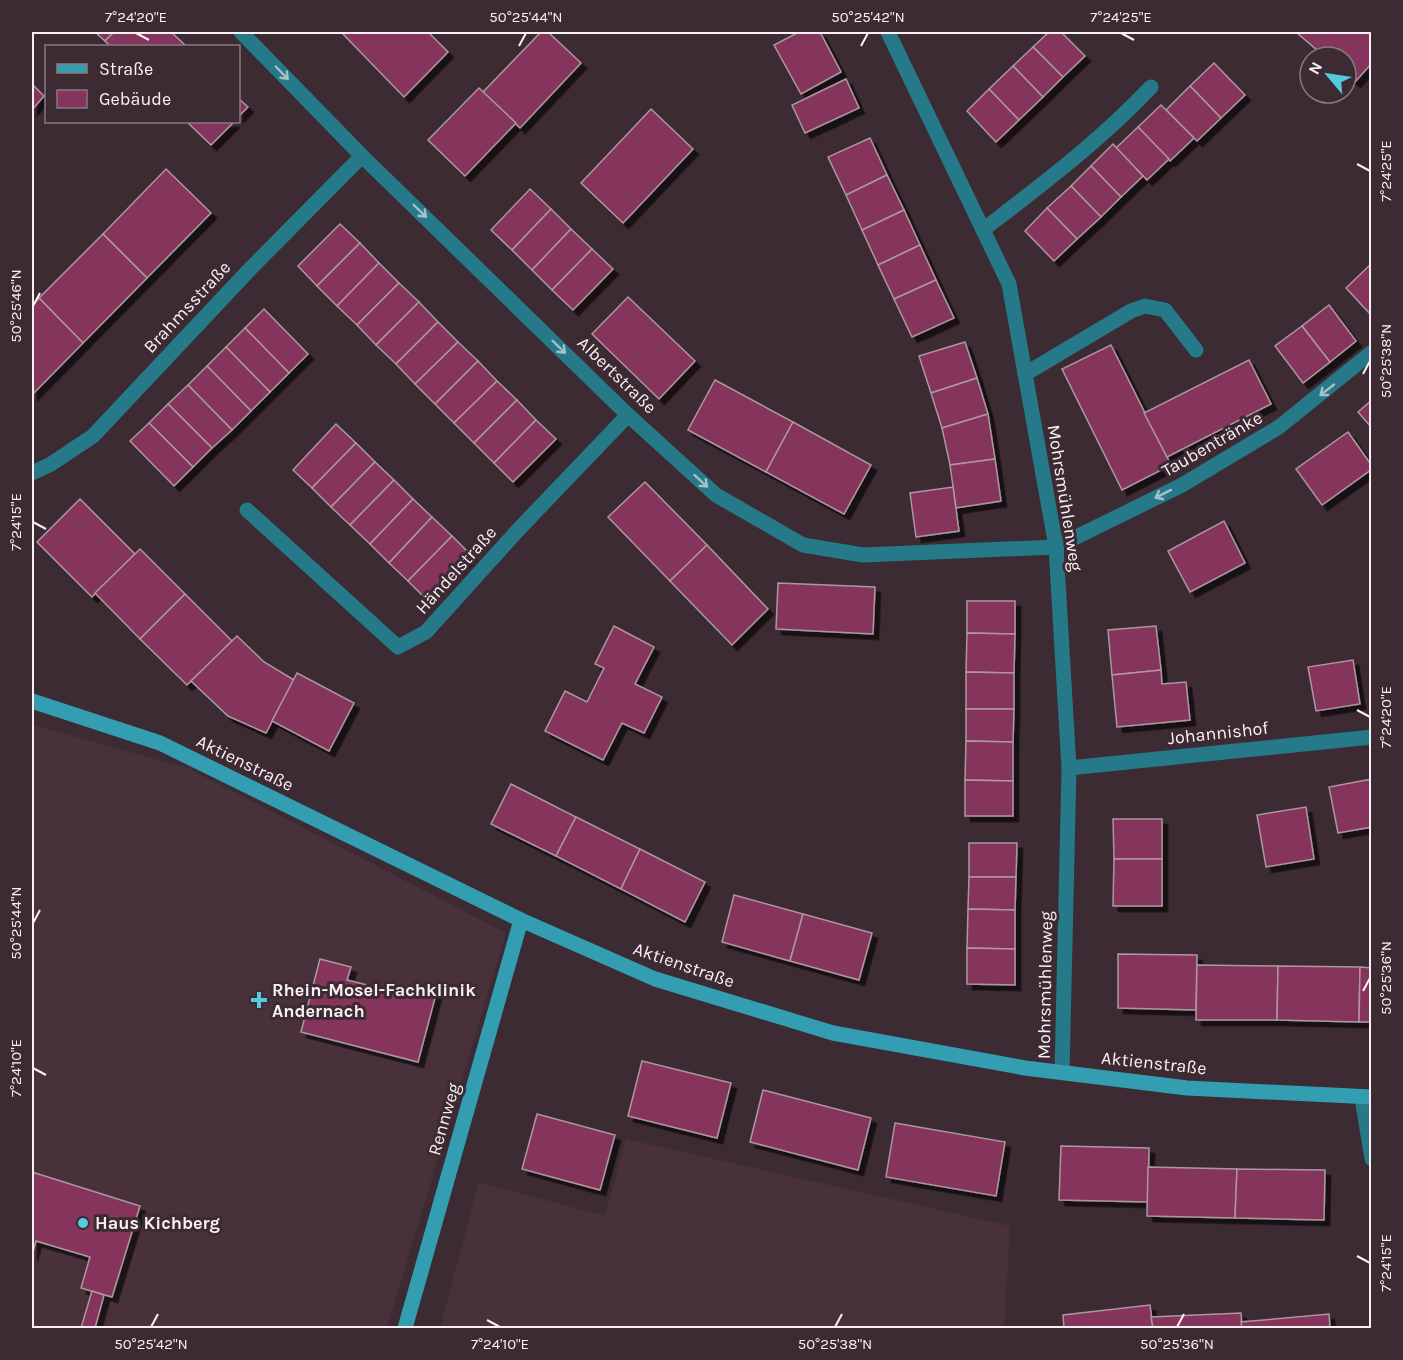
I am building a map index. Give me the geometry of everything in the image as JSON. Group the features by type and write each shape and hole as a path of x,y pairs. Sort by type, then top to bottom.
{"street":[{"name":"Albertstraße","path":"241,32 363,156 628,415 716,495 803,545 863,555 1056,547"},
{"name":"Mohrsmühlenweg","path":"888,32 1009,284 1056,547 1069,768 1062,1072"},
{"path":"983,230 1056,174 1130,110 1151,87"},
{"name":"Brahmsstraße","path":"32,473 51,464 93,436 250,268 363,156"},
{"path":"1025,374 1131,311 1145,306 1165,310 1197,350"},
{"name":"Taubentränke","path":"1056,547 1182,485 1279,428 1371,352"},
{"name":"Händelstraße","path":"247,510 398,647 426,632 518,530 628,415"},
{"name":"Aktienstraße","path":"32,701 160,743 521,920 655,979 832,1033 1025,1068 1187,1088 1367,1097"},
{"name":"Johannishof","path":"1069,768 1371,737"},
{"name":"Rennweg","path":"405,1329 521,920"},
{"path":"1367,1097 1371,1159"}],"shaded area":[{"name":"Rhein-Mosel-Fachklinik Andernach","path":"32,725 188,768 506,933 387,1328 32,1328"},
{"path":"626,1139 1010,1226 1004,1328 440,1328 479,1182 605,1216"}],"building":[{"path":"95,32 114,32 105,41"},
{"path":"114,32 171,32 185,45 109,45 105,41"},
{"path":"343,32 428,32 448,52 404,97"},
{"path":"541,32 548,32 581,63 520,128 483,92"},
{"path":"799,32 820,32 841,72 801,94 774,45"},
{"path":"1049,32 1061,32 1085,56 1063,77 1033,47"},
{"path":"1296,32 1372,32 1372,63 1358,79 1358,45 1311,45"},
{"path":"1033,47 1063,77 1043,97 1013,66"},
{"path":"1214,63 1245,95 1221,118 1190,86"},
{"path":"1013,66 1043,97 1019,120 989,89"},
{"path":"846,79 859,108 805,133 792,105"},
{"path":"32,84 44,96 32,110"},
{"path":"1190,86 1221,118 1197,141 1166,110"},
{"path":"479,88 516,123 465,176 428,140"},
{"path":"989,89 1019,120 996,142 967,111"},
{"path":"240,100 248,107 240,115"},
{"path":"1161,105 1194,138 1170,161 1138,127"},
{"path":"651,109 693,149 623,223 581,183"},
{"path":"188,123 233,123 211,145"},
{"path":"1138,127 1169,159 1147,180 1116,148"},
{"path":"870,138 887,175 846,195 828,157"},
{"path":"1113,144 1143,176 1121,197 1091,166"},
{"path":"1091,166 1121,197 1101,217 1071,186"},
{"path":"166,169 211,213 147,278 103,234"},
{"path":"887,175 904,210 862,230 846,195"},
{"path":"1071,186 1101,217 1077,239 1047,208"},
{"path":"530,189 551,209 512,250 491,230"},
{"path":"1047,208 1077,239 1054,261 1025,231"},
{"path":"551,209 571,229 532,270 512,250"},
{"path":"904,210 920,245 878,265 862,230"},
{"path":"340,224 360,243 317,286 298,266"},
{"path":"571,229 592,249 552,290 532,270"},
{"path":"103,234 147,278 83,343 39,298"},
{"path":"360,243 379,263 337,306 317,286"},
{"path":"920,245 936,280 894,299 878,265"},
{"path":"592,249 613,269 573,310 552,290"},
{"path":"379,263 399,283 357,325 337,306"},
{"path":"1372,263 1372,316 1346,288"},
{"path":"936,280 954,318 912,337 894,299"},
{"path":"399,283 419,302 376,345 357,325"},
{"path":"628,297 695,361 659,399 592,334"},
{"path":"39,298 83,343 32,395 32,306"},
{"path":"419,302 438,322 396,364 376,345"},
{"path":"1329,305 1356,341 1330,362 1302,326"},
{"path":"264,309 308,354 289,373 245,328"},
{"path":"438,322 458,342 415,384 396,364"},
{"path":"1302,326 1330,362 1303,383 1275,346"},
{"path":"245,328 289,373 270,392 226,347"},
{"path":"458,342 478,361 435,404 415,384"},
{"path":"965,342 977,378 931,393 919,356"},
{"path":"1111,345 1171,465 1122,490 1062,369"},
{"path":"226,347 270,392 251,411 207,366"},
{"path":"1249,360 1271,404 1167,457 1144,413"},
{"path":"478,361 497,381 454,423 435,404"},
{"path":"207,366 251,411 232,430 188,385"},
{"path":"977,378 988,414 942,428 931,393"},
{"path":"715,380 793,422 766,472 688,430"},
{"path":"497,381 517,400 474,443 454,423"},
{"path":"188,385 232,430 212,448 168,404"},
{"path":"517,400 536,420 494,463 474,443"},
{"path":"1372,400 1372,428 1358,412"},
{"path":"168,404 212,448 193,467 149,423"},
{"path":"988,414 995,459 950,465 942,428"},
{"path":"536,420 556,439 513,482 494,463"},
{"path":"793,422 871,465 844,514 766,472"},
{"path":"149,423 193,467 174,486 130,441"},
{"path":"336,424 356,443 312,488 293,470"},
{"path":"1348,432 1372,469 1322,505 1296,469"},
{"path":"356,443 375,462 331,507 312,488"},
{"path":"995,459 1001,501 956,508 950,465"},
{"path":"375,462 394,480 350,525 331,507"},
{"path":"394,480 413,499 370,544 350,525"},
{"path":"645,482 707,545 670,581 608,517"},
{"path":"953,487 959,531 916,537 910,493"},
{"path":"80,499 135,554 92,597 37,542"},
{"path":"413,499 432,517 389,563 370,544"},
{"path":"432,517 452,536 408,581 389,563"},
{"path":"1224,521 1245,563 1190,592 1168,551"},
{"path":"452,536 471,555 427,600 408,581"},
{"path":"707,545 768,609 732,645 670,581"},
{"path":"140,549 185,594 140,639 95,593"},
{"path":"778,583 875,587 873,634 776,629"},
{"path":"185,594 232,641 187,685 140,639"},
{"path":"967,601 1015,601 1015,634 967,633"},
{"path":"614,626 654,647 635,684 662,697 644,733 622,723 603,760 545,731 565,691 587,702 604,668 595,664"},
{"path":"1156,626 1161,670 1112,675 1108,630"},
{"path":"967,633 1015,634 1014,673 966,672"},
{"path":"237,636 264,662 294,680 266,733 228,716 191,681"},
{"path":"1353,660 1360,704 1316,711 1308,667"},
{"path":"1161,670 1162,684 1186,682 1190,720 1117,727 1112,675"},
{"path":"966,672 1014,673 1014,709 966,709"},
{"path":"297,673 354,703 329,751 272,721"},
{"path":"966,709 1014,709 1013,742 966,741"},
{"path":"966,741 1013,742 1013,781 965,780"},
{"path":"1372,779 1372,827 1338,833 1329,787"},
{"path":"965,780 1013,781 1013,816 965,816"},
{"path":"511,784 576,817 556,856 491,824"},
{"path":"1306,807 1314,859 1266,867 1257,815"},
{"path":"576,817 640,849 621,889 556,856"},
{"path":"1113,819 1162,819 1162,859 1114,859"},
{"path":"969,843 1017,843 1016,877 969,877"},
{"path":"640,849 705,882 685,922 621,889"},
{"path":"1114,859 1162,859 1162,906 1113,906"},
{"path":"969,877 1016,877 1015,910 968,909"},
{"path":"734,895 803,914 790,961 722,942"},
{"path":"968,909 1015,910 1015,949 967,948"},
{"path":"803,914 872,933 859,980 790,961"},
{"path":"967,948 1015,949 1015,985 967,984"},
{"path":"1118,954 1197,955 1196,1010 1118,1008"},
{"path":"320,959 351,967 347,980 407,995 409,987 436,994 418,1062 301,1032"},
{"path":"1197,965 1278,966 1277,1020 1196,1020"},
{"path":"1278,966 1360,967 1359,1022 1277,1020"},
{"path":"1360,967 1372,968 1372,1022 1359,1022"},
{"path":"642,1061 731,1083 717,1138 628,1116"},
{"path":"763,1090 871,1118 858,1170 750,1142"},
{"path":"537,1114 615,1135 600,1190 522,1169"},
{"path":"895,1123 1005,1142 996,1196 886,1177"},
{"path":"1061,1146 1149,1148 1148,1202 1059,1200"},
{"path":"1148,1167 1237,1169 1235,1218 1147,1216"},
{"path":"1237,1169 1325,1170 1324,1220 1235,1218"},
{"name":"Haus Kichberg","path":"32,1172 140,1206 112,1297 81,1288 90,1257 36,1241 32,1256"},
{"path":"92,1291 104,1295 95,1328 81,1328"},
{"path":"1150,1305 1153,1328 1064,1328 1063,1315"},
{"path":"1241,1313 1242,1328 1153,1328 1151,1317"},
{"path":"1329,1314 1330,1328 1242,1328 1241,1322"}],"place":[{"name":"Rhein-Mosel-Fachklinik Andernach","path":"259,1000"},
{"name":"Haus Kichberg","path":"83,1223"}]}
